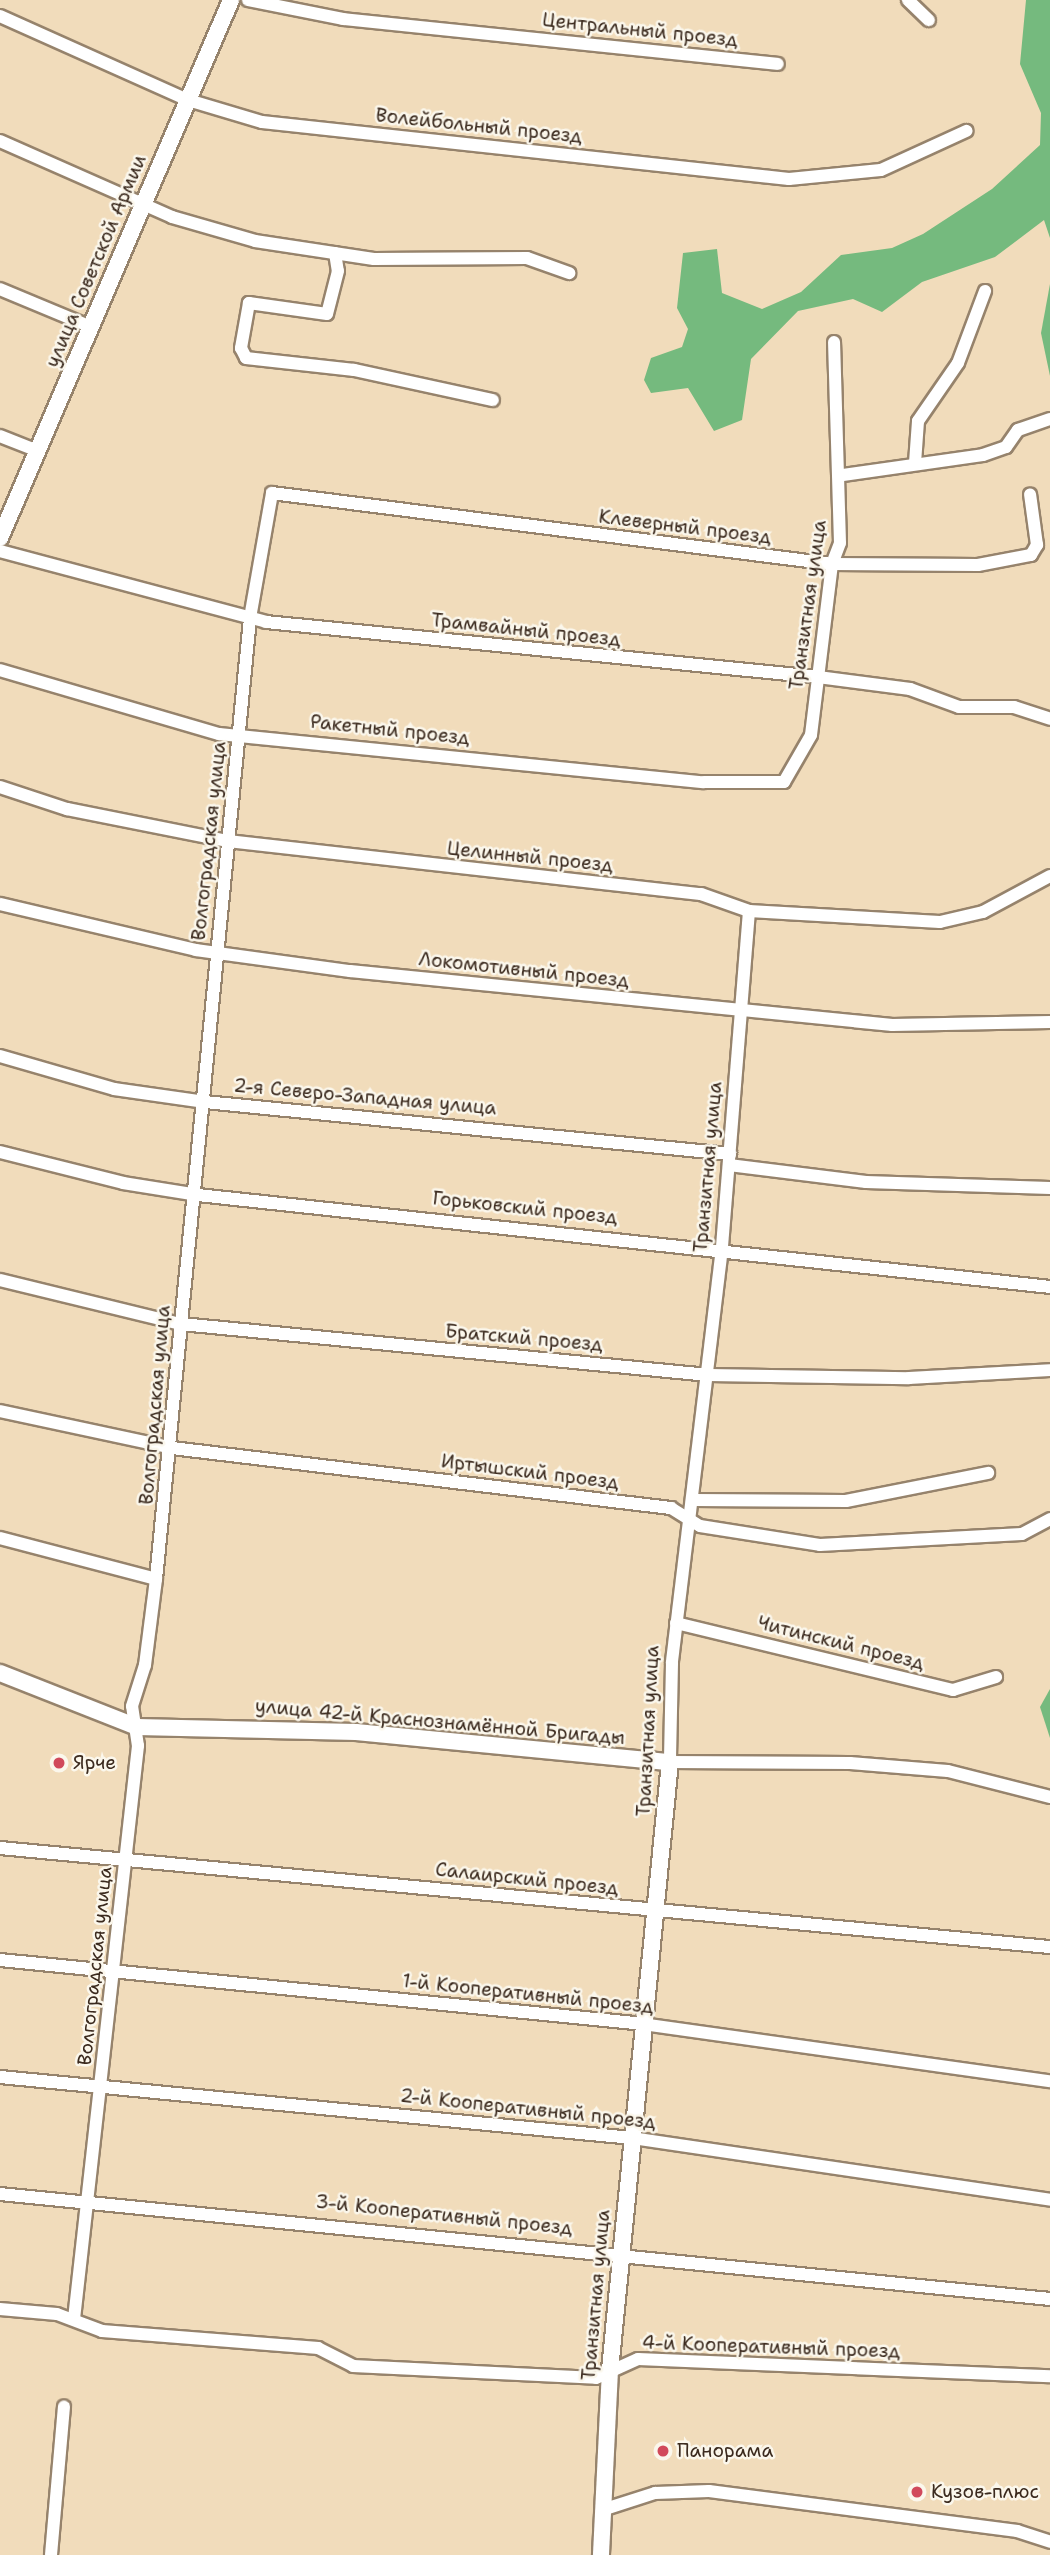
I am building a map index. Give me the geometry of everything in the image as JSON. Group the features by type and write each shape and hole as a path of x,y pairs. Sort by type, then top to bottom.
{"street":[{"name":"улица Советской Армии","path":"0,538 231,0"},
{"name":"Центральный проезд","path":"248,0 343,19 778,64"},
{"path":"908,0 929,20"},
{"name":"Волейбольный проезд","path":"0,16 188,100 262,122 789,179 881,170 966,131"},
{"path":"0,141 144,202 172,217 255,241 335,253 527,258 569,274"},
{"path":"335,253 338,271 327,314 249,303 241,348 246,358 355,370 493,400"},
{"path":"0,289 89,326"},
{"path":"915,463 918,421 958,363 985,291"},
{"name":"Транзитная улица","path":"784,782 811,735 832,564 840,543 843,475 834,342"},
{"path":"843,475 983,455 1006,447 1018,430 1050,419"},
{"path":"0,436 38,451"},
{"name":"Клеверный проезд","path":"272,493 832,564 1016,560 1037,545 1030,494"},
{"name":"Волгоградская улица","path":"74,2319 102,2087 125,1858 137,1727 132,1706 145,1665 172,1448 181,1324 198,1195 216,953 250,618 272,493"},
{"name":"Трамвайный проезд","path":"0,551 250,618 818,677 910,689 959,707 1014,707 1050,719"},
{"name":"Ракетный проезд","path":"0,670 219,734 704,782 784,782"},
{"name":"Целинный проезд","path":"0,787 67,809 227,841 701,894 749,911 940,922 983,912 1050,876"},
{"name":"Локомотивный проезд","path":"0,904 216,953 742,1013 892,1025 1050,1022"},
{"name":"Транзитная улица","path":"601,2555 610,2370 670,1762 676,1623 709,1375 730,1159 749,911"},
{"name":"2-я Северо-Западная улица","path":"0,1056 114,1089 205,1102 730,1159 885,1183 1050,1188"},
{"name":"Горьковский проезд","path":"0,1152 123,1183 198,1195 722,1248 1050,1287"},
{"name":"Братский проезд","path":"0,1280 181,1324 709,1375 909,1378 1050,1370"},
{"name":"Иртышский проезд","path":"0,1410 172,1448 692,1516 700,1526 820,1545 1022,1534 1050,1519"},
{"path":"694,1500 846,1501 988,1473"},
{"path":"0,1538 156,1579"},
{"name":"Читинский проезд","path":"676,1623 953,1690 996,1677"},
{"name":"улица 42-й Краснознамённой Бригады","path":"0,1673 137,1727 356,1731 670,1762 850,1763 948,1771 1050,1797"},
{"name":"Салаирский проезд","path":"0,1848 1050,1947"},
{"name":"1-й Кооперативный проезд","path":"0,1960 644,2026 1050,2081"},
{"name":"2-й Кооперативный проезд","path":"0,2077 632,2138 1050,2200"},
{"name":"3-й Кооперативный проезд","path":"0,2194 87,2199 621,2252 1050,2299"},
{"name":"4-й Кооперативный проезд","path":"0,2309 74,2319 102,2331 317,2348 353,2366 596,2378 638,2359 1050,2376"},
{"path":"51,2555 64,2407"},
{"path":"602,2510 655,2494 709,2491 885,2518 1017,2530 1050,2542"}],"green space":[{"path":"1026,0 1050,0 1050,238 1044,220 995,257 922,282 882,312 853,299 798,311 751,359 742,420 714,431 688,388 651,393 644,380 651,358 682,347 688,329 677,308 683,253 717,249 722,293 762,309 801,292 841,255 892,248 923,234 992,189 1040,145 1041,113 1020,64"},
{"path":"1050,284 1050,376 1041,333"},
{"path":"1050,1689 1050,1738 1040,1707"}],"place":[{"name":"Ярче","path":"59,1763"},
{"name":"Панорама","path":"663,2451"},
{"name":"Кузов-плюс","path":"917,2492"}]}
